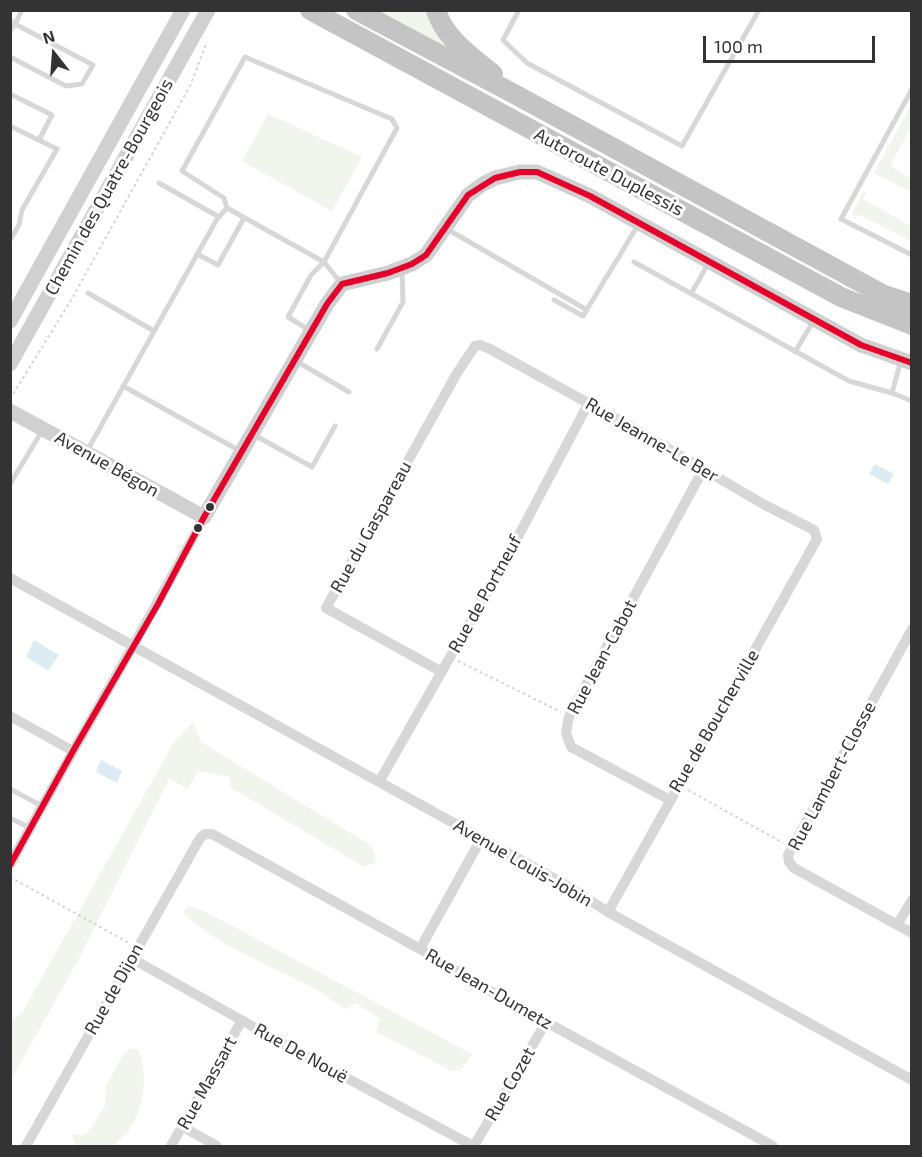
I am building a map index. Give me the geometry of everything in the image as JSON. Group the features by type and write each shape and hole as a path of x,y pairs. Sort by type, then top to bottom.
{"highway":[{"name":"Autoroute Duplessis","path":"310,10 841,297 912,325"},
{"name":"Autoroute Duplessis","path":"356,10 884,295 912,304"},
{"path":"436,10 440,22 452,38 518,96"},
{"path":"841,297 864,313 912,333"}],"street":[{"name":"Chemin des Quatre-Bourgeois","path":"10,321 183,10"},
{"name":"Chemin des Quatre-Bourgeois","path":"10,364 208,10"},
{"path":"10,865 204,517 327,303 342,284 388,273 426,255 468,195 495,178 520,172 537,172 559,181 861,345 906,361"},
{"name":"Rue du Gaspareau","path":"442,672 326,608 471,350 480,345 490,348"},
{"name":"Rue Jeanne-Le Ber","path":"490,348 814,530"},
{"name":"Avenue Bégon","path":"11,403 44,428 204,517"},
{"name":"Rue de Portneuf","path":"379,782 442,672 588,404"},
{"name":"Rue Jean-Cabot","path":"670,800 571,747 566,733 569,716 704,470"},
{"name":"Rue de Boucherville","path":"608,912 817,539 814,530"},
{"name":"Avenue Louis-Jobin","path":"10,578 564,884 608,912 912,1080"},
{"name":"Rue Lambert-Closse","path":"912,629 788,855 789,862 794,868 912,933"},
{"path":"10,716 73,751"},
{"name":"Rue de Dijon","path":"26,1146 136,948 200,838 205,834"},
{"name":"Rue Jean-Dumetz","path":"205,834 212,834 420,949 546,1022 773,1146"},
{"path":"420,949 481,839"},
{"path":"897,925 912,900"},
{"name":"Rue De Nouë","path":"131,958 474,1146"},
{"name":"Rue Massart","path":"171,1146 242,1020"},
{"name":"Rue Cozet","path":"474,1146 546,1022"},
{"path":"183,1127 217,1146"}],"lane":[{"path":"10,31 13,22 22,10"},
{"path":"519,10 503,40 527,63 682,146 759,10"},
{"path":"10,57 66,86 82,84 93,64 13,22"},
{"path":"311,331 288,317 310,275 324,262 397,128 392,119 245,57 182,171 224,198 227,208 324,262 342,284"},
{"path":"912,89 841,219 912,255"},
{"path":"10,94 52,115 39,140"},
{"path":"10,126 57,149 22,210 19,225 10,240"},
{"path":"159,183 219,217"},
{"path":"86,451 197,254 227,208"},
{"path":"197,254 218,265 244,218"},
{"path":"554,300 583,316 639,223"},
{"path":"445,228 587,310"},
{"path":"634,262 849,381 912,401"},
{"path":"691,294 709,262"},
{"path":"377,349 404,302 402,267"},
{"path":"88,293 154,331"},
{"path":"795,352 814,320"},
{"path":"295,360 349,392"},
{"path":"892,393 906,361"},
{"path":"123,386 242,452"},
{"path":"252,434 312,467 334,426"},
{"path":"10,484 44,428"},
{"path":"10,789 42,806"},
{"path":"10,818 30,828"}],"path":[{"path":"11,403 190,86 210,32"},
{"path":"450,657 569,716"},
{"path":"678,785 790,848"},
{"path":"10,877 136,948"}],"shaded area":[{"path":"373,11 428,11 449,45 446,50"},
{"path":"911,105 911,127 890,166 911,178 911,192 874,173"},
{"path":"268,114 362,157 332,211 242,161"},
{"path":"864,191 866,192 863,199 909,225 911,223 911,241 860,215 854,219 853,211"},
{"path":"875,464 894,474 888,484 869,474"},
{"path":"34,640 59,655 48,671 26,657"},
{"path":"193,722 201,742 372,846 376,862 364,867 230,787 230,777 198,771 188,789 169,779 77,962 11,1080 11,1020 22,1013 174,742"},
{"path":"101,760 122,771 117,783 96,772"},
{"path":"189,906 208,913 472,1054 460,1071 452,1071 376,1032 380,1018 355,1003 345,1009 308,985 222,942 183,912"},
{"path":"130,1049 138,1049 143,1070 142,1101 139,1111 127,1132 113,1146 77,1146 71,1134 86,1135 105,1106 106,1086 124,1053"}],"transit line":[{"path":"10,865 158,604 204,517 327,304 342,284 388,273 412,264 426,255 468,195 495,178 520,172 537,172 590,196 861,345 912,363"}]}
